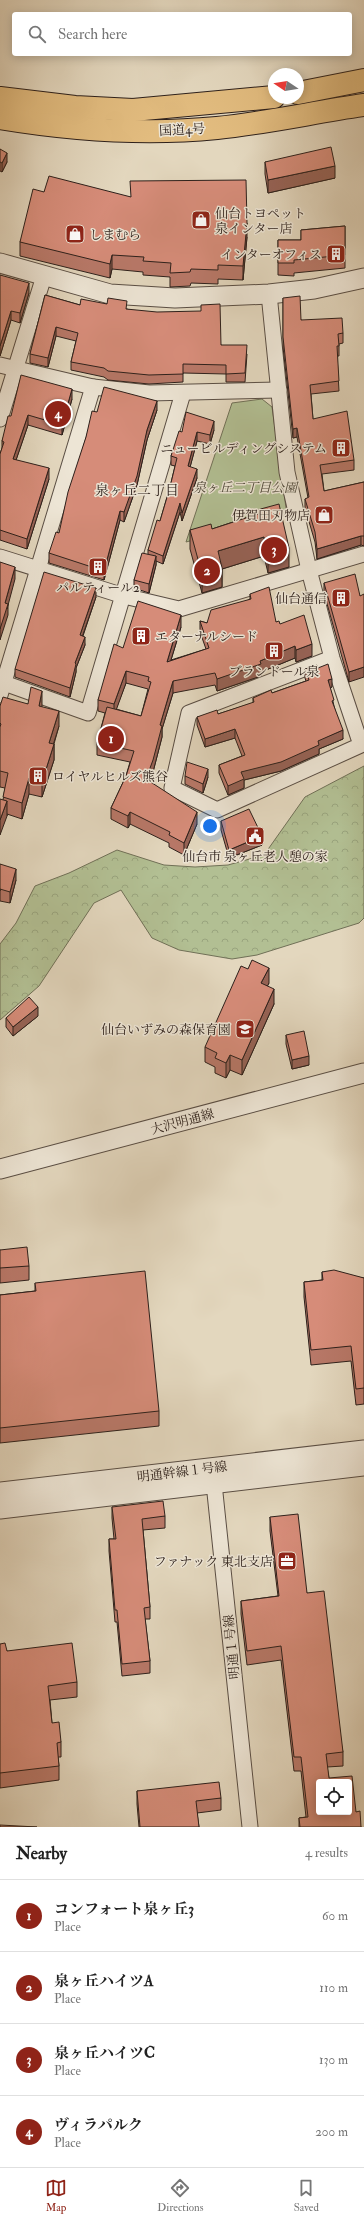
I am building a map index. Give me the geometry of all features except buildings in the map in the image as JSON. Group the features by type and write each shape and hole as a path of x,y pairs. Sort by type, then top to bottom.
{"highway":[{"path":"304,92 364,80"},
{"name":"国道4号","path":"0,98 75,107 133,110 268,98"},
{"name":"国道4号","path":"0,118 101,131 163,131 216,128 272,121 364,106"}],"street":[{"path":"0,263 110,294 175,298 269,294 314,289 364,278"},
{"path":"0,419 44,276"},
{"path":"269,294 287,472 309,570 332,658 360,745 217,810 172,788 189,712 332,658"},
{"path":"0,365 15,370 93,387 149,393 279,390"},
{"path":"93,387 2,689 88,713 124,596 183,393"},
{"path":"0,557 124,596 179,609 364,554"},
{"name":"大沢明通線","path":"0,1168 364,1074"},
{"name":"明通幹線１号線","path":"0,1492 213,1475 364,1450"},
{"path":"0,1509 213,1475 364,1466"},
{"name":"明通１号線","path":"213,1475 250,1827"}],"green space":[{"name":"泉ヶ丘二丁目公園","path":"262,399 272,407 287,515 186,542 232,403"},
{"path":"364,766 364,918 359,923 257,955 232,959 179,950 152,938 121,890 94,903 39,986 0,1020 0,944 16,923 35,886 69,873 117,850 164,865 195,867 228,865 264,855 305,797"}],"place":[{"name":"仙台トヨペット 泉インター店","path":"201,220"},
{"name":"しまむら","path":"75,234"},
{"name":"インターオフィス","path":"336,254"},
{"name":"ヴィラパルク","path":"58,414"},
{"name":"ニュービルディングシステム","path":"341,448"},
{"name":"伊賀田刃物店","path":"324,515"},
{"name":"泉ヶ丘ハイツC","path":"274,550"},
{"name":"パルティール2","path":"98,567"},
{"name":"泉ヶ丘ハイツA","path":"207,571"},
{"name":"仙台通信","path":"341,598"},
{"name":"エターナルシード","path":"141,636"},
{"name":"ブランドール泉","path":"274,651"},
{"name":"コンフォート泉ヶ丘3","path":"111,739"},
{"name":"ロイヤルヒルズ熊谷","path":"38,776"},
{"name":"仙台市 泉ヶ丘老人憩の家","path":"255,836"},
{"name":"仙台いずみの森保育園","path":"245,1029"},
{"name":"ファナック 東北支店","path":"287,1561"}],"district":[{"name":"泉ヶ丘二丁目","path":"137,490"}]}
